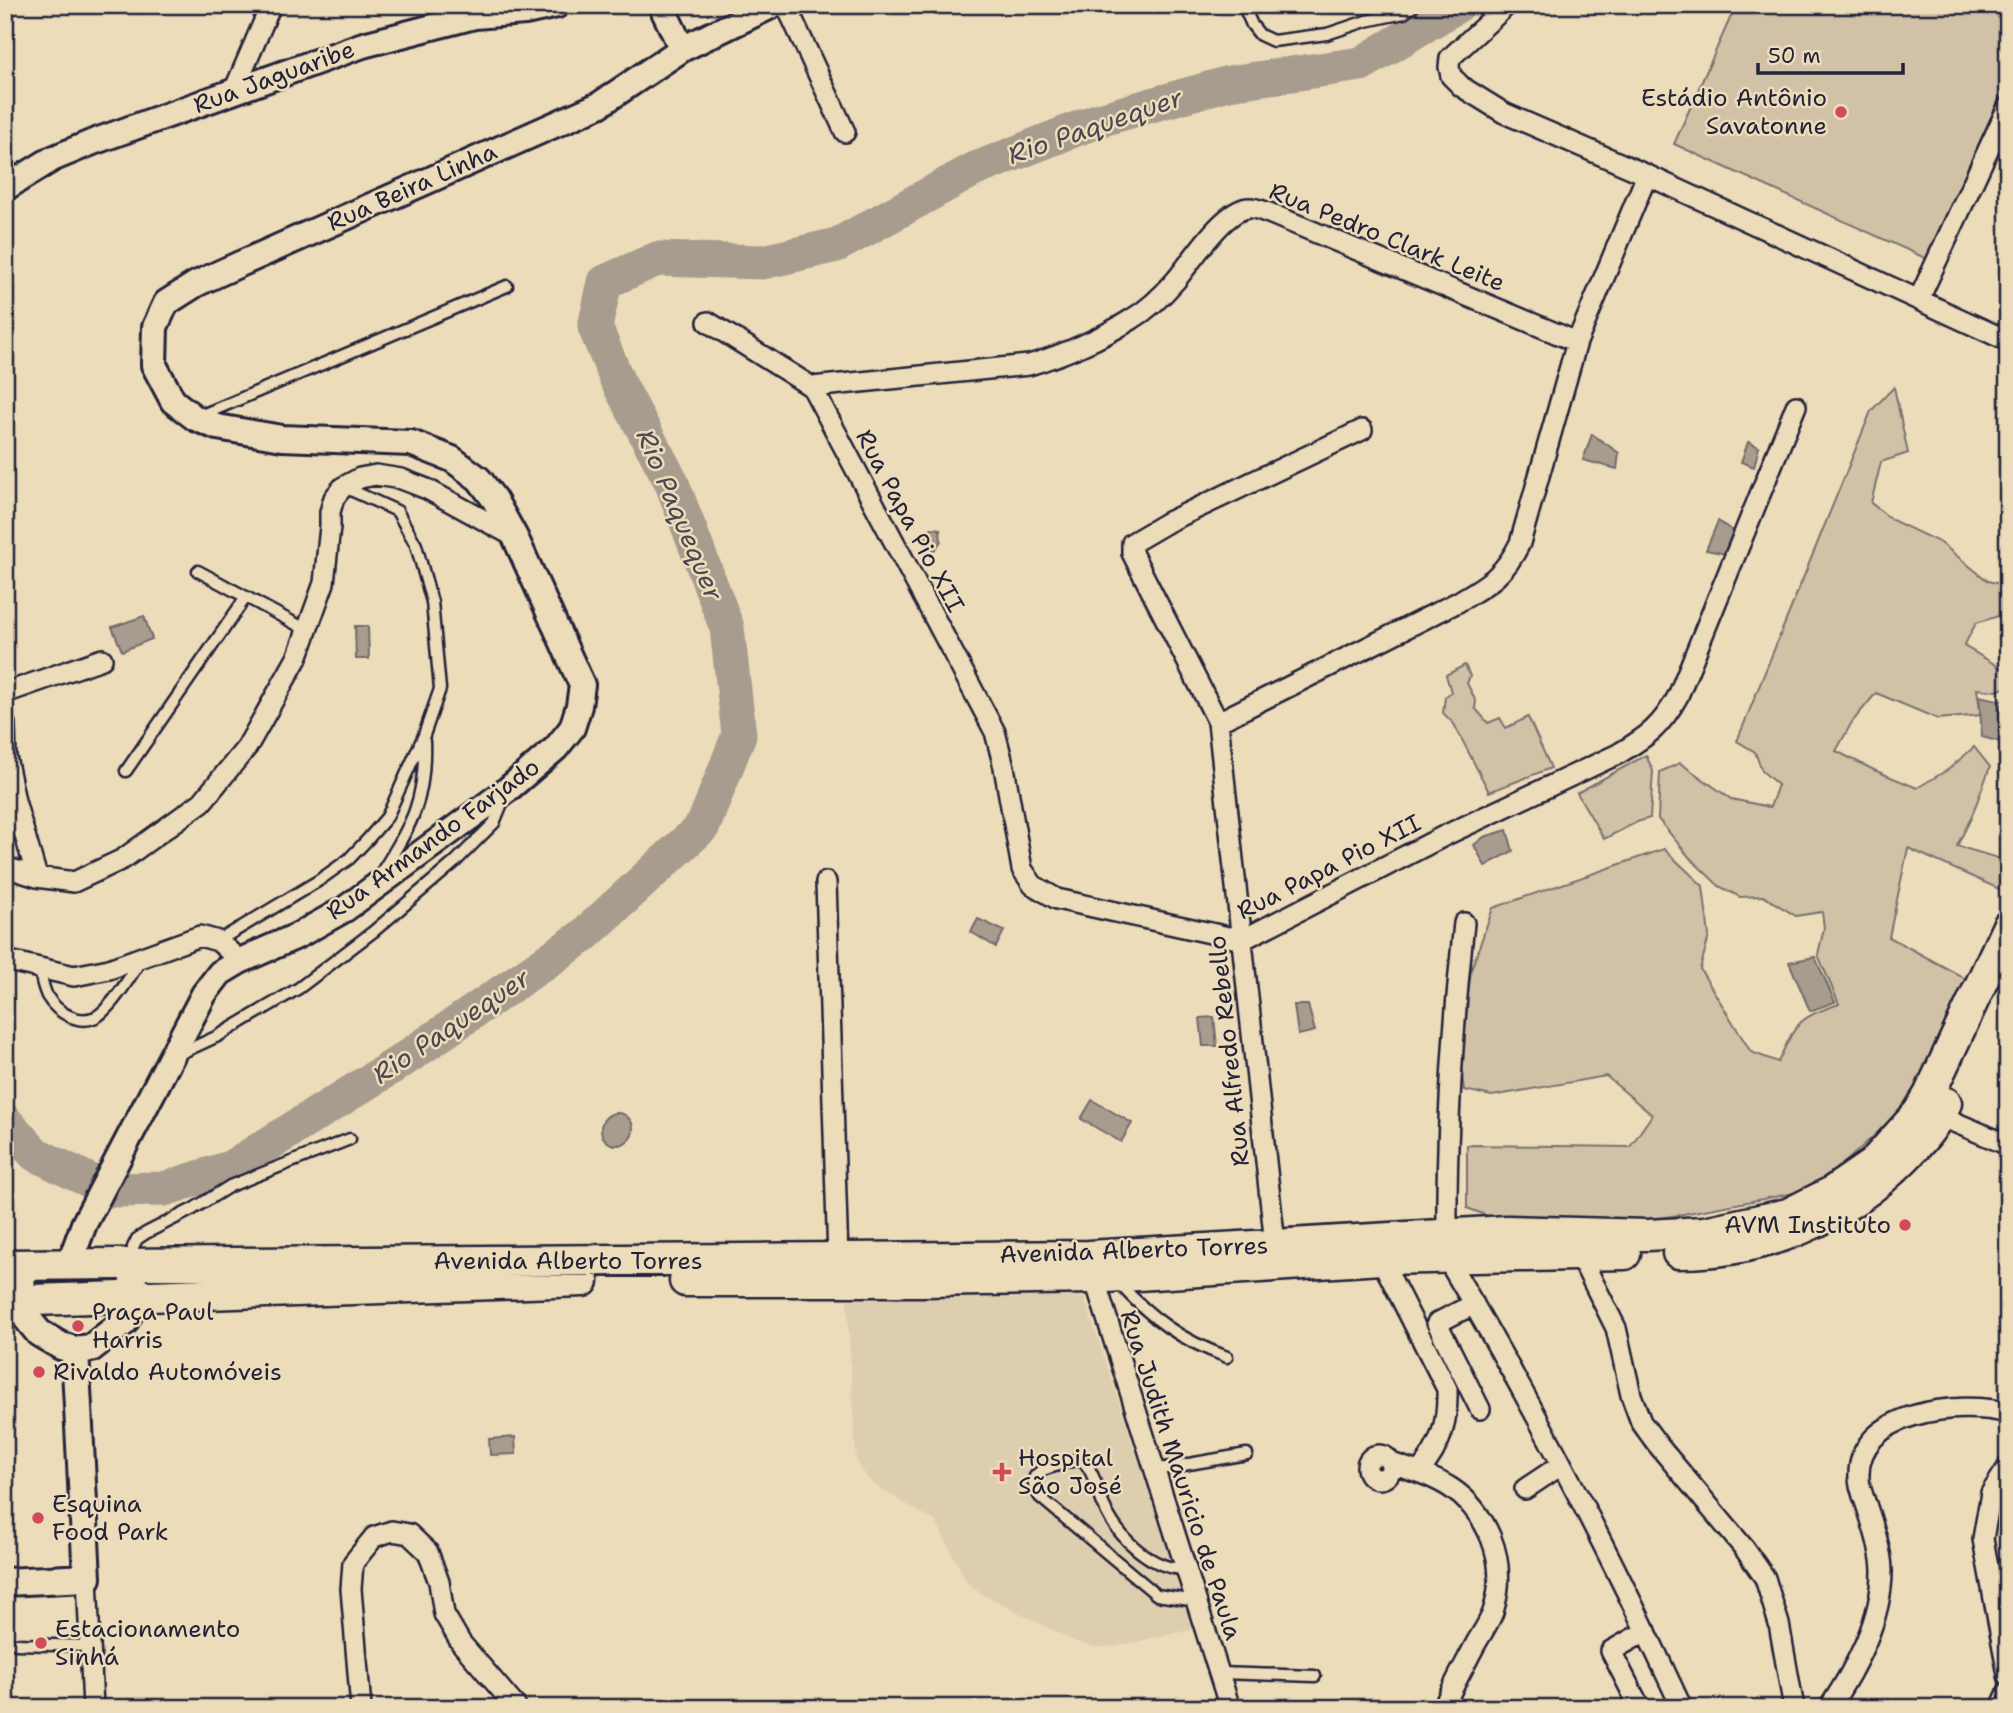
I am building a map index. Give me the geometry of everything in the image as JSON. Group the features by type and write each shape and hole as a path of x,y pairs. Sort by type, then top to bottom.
{"main road":[{"name":"Avenida Alberto Torres","path":"13,1302 583,1281 924,1281 1098,1270 1381,1259 1507,1231 1647,1235 1704,1232 1788,1214 1830,1193 1872,1164 1918,1113 1945,1064 2008,926"},
{"name":"Avenida Alberto Torres","path":"13,1265 937,1256 1098,1270 1275,1244 1446,1246 1579,1254 1714,1251 1770,1239 1835,1214 1892,1171 1921,1142 1940,1116 2008,970"},
{"path":"13,1265 13,1302 39,1333 61,1346 75,1350 90,1348 124,1322 134,1298 133,1264"},
{"path":"5,1583 87,1578 75,1350"}],"street":[{"path":"233,93 271,5"},
{"name":"Rua Jaguaribe","path":"5,188 52,159 93,142 363,45 472,11 526,12 556,5"},
{"path":"661,5 682,49"},
{"name":"Rua Beira Linha","path":"195,418 173,401 154,365 155,327 166,303 222,272 598,105 682,49 773,5"},
{"path":"786,5 845,132"},
{"path":"1507,5 1450,58 1451,76 1478,98 1503,113 1647,175 2008,341"},
{"path":"1919,299 2008,107"},
{"path":"1217,722 1458,602 1490,582 1510,563 1520,543 1577,342 1647,175"},
{"name":"Rua Pedro Clark Leite","path":"811,387 1029,365 1056,357 1133,319 1157,301 1210,236 1234,214 1249,208 1269,213 1577,342"},
{"name":"Rua Papa Pio XII","path":"708,322 811,387 995,732 1022,869 1032,885 1057,899 1242,940 1444,836 1618,754 1645,738 1665,719 1678,696 1796,406"},
{"name":"Rua Armando Farjado","path":"69,1265 84,1224 170,1058 204,994 220,974 240,961 297,936 345,909 508,790 556,748 572,728 579,706 582,685 515,537 494,499 479,479 452,459 411,443 282,438 217,427 195,418"},
{"name":"Rua Alfredo Rebello","path":"1275,1244 1217,722 1132,553 1132,543 1168,522 1362,429"},
{"path":"5,867 37,877 74,882 104,869 145,845 202,802 247,747 297,658 324,583 330,512 334,498 343,487 360,478 376,475 401,479 427,489 515,537"},
{"path":"5,693 102,659"},
{"path":"5,724 6,757 37,877"},
{"path":"826,882 838,1259"},
{"path":"1464,923 1454,1013 1446,1246 1646,1631 1682,1708"},
{"path":"5,960 74,976 108,969 200,936 218,941 240,961"},
{"path":"1940,1116 2008,1144"},
{"path":"1579,1254 1616,1328 1631,1395 1641,1422 1744,1548 1765,1578 1779,1624 1794,1708"},
{"path":"1381,1259 1447,1389 1448,1410 1442,1434 1434,1454 1419,1472"},
{"name":"Rua Judith Mauricio de Paula","path":"1098,1270 1154,1470 1230,1708"},
{"path":"1474,1304 1437,1323 1480,1409"},
{"path":"1829,1708 1847,1682 1867,1638 1877,1607 1882,1570 1858,1480 1861,1455 1875,1435 1891,1423 1916,1415 1954,1409 2008,1413"},
{"path":"1391,1463 1439,1481 1463,1497 1482,1518 1497,1555 1500,1577 1493,1613 1443,1708"},
{"path":"1525,1489 1561,1465"},
{"path":"2008,1467 1991,1493 1983,1539 2008,1675"},
{"path":"361,1708 351,1589 353,1563 374,1537 392,1531 409,1534 428,1552 439,1583 444,1614 461,1643 517,1708"},
{"path":"87,1578 93,1708"},
{"path":"1640,1708 1611,1651 1646,1631"},
{"path":"2001,1708 2008,1692"}],"lane":[{"path":"1243,5 1260,35 1273,41 1327,34 1366,21 1404,13 1416,5"},
{"path":"195,418 507,286"},
{"path":"218,941 318,881 349,859 368,839 387,817 424,735 440,689 432,602 416,545 397,511 343,487"},
{"path":"198,571 308,630"},
{"path":"126,771 246,597"},
{"path":"369,891 400,843 419,805 425,766 424,735"},
{"path":"170,1058 218,1037 299,988 374,931 455,862 494,823 508,790"},
{"path":"40,969 48,998 73,1018 87,1019 99,1015 114,999 144,955"},
{"path":"133,1264 133,1247 137,1239 146,1233 230,1186 350,1139"},
{"path":"1098,1270 1176,1334 1227,1357"},
{"path":"1154,1470 1247,1454"},
{"path":"1186,1569 1173,1569 1151,1560 1125,1538 1105,1510 1089,1468 1083,1462 1077,1460 1037,1473 1033,1480 1034,1488 1040,1497 1157,1595 1196,1601"},
{"path":"16,1644 90,1646"},
{"path":"1219,1673 1315,1676"}],"shaded area":[{"name":"Estádio Antônio Savatonne","path":"1736,5 2008,5 2008,79 1927,259 1674,144"},
{"path":"1894,387 1908,453 1881,462 1871,503 1892,520 1941,543 1988,581 2008,586 2008,613 1976,623 1964,646 2008,672 2008,686 1997,691 1977,689 1981,715 1938,719 1876,693 1852,722 1836,751 1917,788 1949,769 1974,747 1990,767 1971,818 1957,846 2008,861 2008,893 1908,848 1889,937 1970,981 1915,1098 1816,1189 1651,1220 1509,1224 1467,1208 1467,1145 1630,1147 1652,1115 1606,1076 1492,1096 1464,1090 1459,1055 1471,970 1493,908 1664,849 1703,886 1709,936 1700,969 1751,1052 1778,1062 1794,1030 1806,1018 1839,1004 1818,955 1824,928 1822,912 1796,916 1763,896 1740,897 1719,886 1690,858 1658,819 1660,772 1680,763 1731,799 1770,807 1778,785 1762,771 1755,752 1737,741 1871,411"},
{"path":"1592,434 1619,453 1617,469 1583,460"},
{"path":"1748,442 1759,447 1754,467 1741,462"},
{"path":"1718,521 1733,531 1727,554 1706,550"},
{"path":"931,528 940,529 941,541 934,551 926,548 926,536"},
{"path":"144,616 152,639 122,651 112,627"},
{"path":"355,626 368,626 369,659 356,659"},
{"path":"1465,665 1470,676 1467,683 1476,702 1475,708 1488,723 1500,718 1506,728 1528,717 1551,768 1489,792 1454,724 1443,713 1445,697 1451,692 1446,675"},
{"path":"1979,696 2008,702 2004,743 1982,737"},
{"path":"1646,755 1653,771 1650,818 1604,839 1577,793"},
{"path":"1507,830 1513,851 1485,866 1474,845 1484,837"},
{"path":"978,919 1004,931 996,947 971,932"},
{"path":"1815,957 1835,1002 1810,1011 1789,962"},
{"path":"1294,1005 1308,1005 1315,1031 1298,1035"},
{"path":"1214,1017 1217,1046 1203,1046 1200,1018"},
{"path":"1092,1100 1132,1123 1121,1142 1081,1119"},
{"path":"617,1113 629,1117 633,1129 629,1141 617,1145 605,1141 601,1129 605,1117"},
{"name":"Hospital São José","path":"1074,1295 1084,1298 1086,1303 1195,1629 1112,1647 1095,1647 1076,1642 980,1593 966,1581 936,1522 874,1485 860,1468 856,1458 847,1300"},
{"path":"515,1437 516,1454 490,1455 489,1439"}],"waterway":[{"name":"Rio Paquequer","path":"5,1121 35,1154 109,1190 164,1189 230,1168 400,1062 582,937 703,826 739,735 727,628 671,481 617,380 595,327 605,282 657,259 763,262 837,245 973,170 1099,120 1229,83 1361,64 1458,5"}],"place":[{"name":"Estádio Antônio Savatonne","path":"1841,112"},
{"name":"AVM Instituto","path":"1905,1225"},
{"name":"Praça Paul Harris","path":"78,1326"},
{"name":"Rivaldo Automóveis","path":"39,1372"},
{"name":"Hospital São José","path":"1002,1472"},
{"name":"Esquina Food Park","path":"38,1518"},
{"name":"Estacionamento Sinhá","path":"41,1643"}]}
